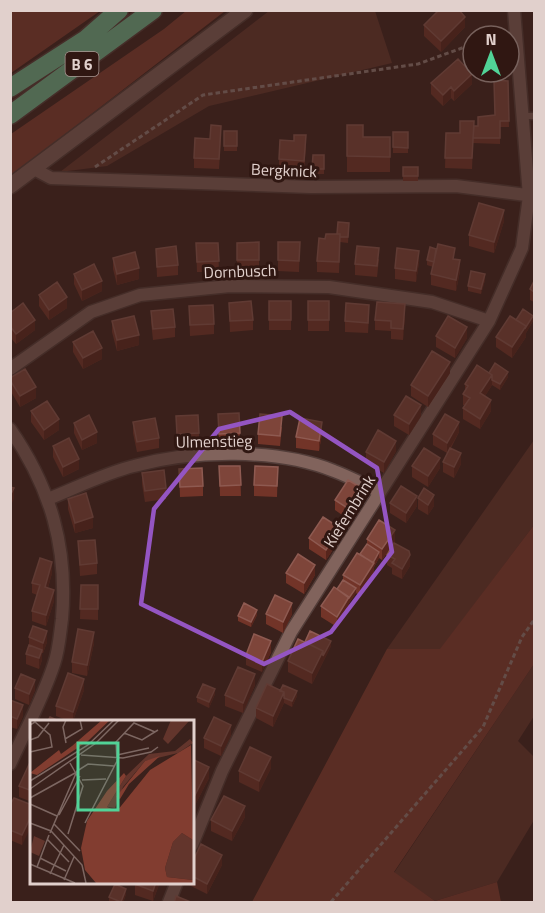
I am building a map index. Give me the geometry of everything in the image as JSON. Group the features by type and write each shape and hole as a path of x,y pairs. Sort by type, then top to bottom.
{"highway":[{"name":"B 6","path":"10,88 86,39 119,10"},
{"name":"B 6","path":"10,116 153,10"}],"street":[{"path":"10,186 245,10"},
{"name":"Kiefernbrink","path":"194,840 222,771 291,632 489,321 522,248 532,196 521,116 514,10"},
{"name":"Bergknick","path":"34,169 51,178 311,187 456,186 532,196"},
{"name":"Dornbusch","path":"10,369 91,312 140,295 230,286 329,287 432,303 489,321"},
{"path":"10,429 23,447 48,499 59,537 65,583 55,662 10,764"},
{"path":"10,454 23,447"},
{"name":"Ulmenstieg","path":"48,499 132,466 179,457 236,455 301,461 333,470 380,492"},
{"path":"169,903 177,883"}],"lane":[{"path":"521,116 534,116"}],"path":[{"path":"84,179 97,164 203,95 418,64 461,48"},
{"path":"331,903 483,727 522,637 534,620"}],"highlighted area":[{"path":"290,412 377,468 392,552 331,632 264,664 141,604 154,509 219,429"}],"shaded area":[{"path":"11,10 100,10 100,11 11,73"},
{"path":"186,11 225,11 11,176 11,134 164,29"},
{"path":"269,11 375,11 392,63 209,106 107,166 60,172"},
{"path":"534,440 534,525 440,650 387,649"},
{"path":"534,525 534,664 394,872 435,901 497,882 501,902 252,902 387,649 440,649"},
{"path":"534,664 534,716 518,741 534,757 534,820 497,882 435,901 394,873"}],"building":[{"path":"439,10 459,10 465,17 441,41 424,25"},
{"path":"458,59 461,62 461,84 454,91 451,87 443,95 431,83"},
{"path":"494,84 508,84 509,121 500,121 500,138 473,138 474,126 478,126 478,117 495,115"},
{"path":"460,121 474,121 472,158 445,158 446,133 460,133"},
{"path":"211,125 221,126 219,159 194,158 195,138 210,139"},
{"path":"347,125 363,125 363,137 390,137 390,157 347,156"},
{"path":"224,131 237,131 237,146 224,146"},
{"path":"393,132 408,132 408,148 393,147"},
{"path":"294,135 306,135 304,161 279,159 280,140 294,141"},
{"path":"313,155 324,155 324,169 312,169"},
{"path":"403,167 418,167 418,176 403,176"},
{"path":"479,203 504,210 494,242 469,235"},
{"path":"338,222 349,223 348,237 340,237 340,234 337,234"},
{"path":"326,234 340,234 339,262 317,261 319,238 325,239"},
{"path":"259,242 259,260 237,260 237,243"},
{"path":"278,242 300,242 299,261 278,260"},
{"path":"196,243 218,243 219,261 197,262"},
{"path":"438,244 455,248 453,259 460,260 456,280 431,274"},
{"path":"176,246 178,265 157,267 156,249"},
{"path":"357,246 379,248 377,266 355,264"},
{"path":"430,247 436,249 434,262 427,260"},
{"path":"397,248 419,251 416,271 395,268"},
{"path":"135,252 139,268 117,274 113,258"},
{"path":"94,264 102,281 82,290 74,274"},
{"path":"471,271 485,274 481,289 468,286"},
{"path":"57,282 67,297 49,310 39,295"},
{"path":"251,301 253,320 230,321 229,303"},
{"path":"269,301 291,301 291,320 269,320"},
{"path":"308,301 329,301 329,320 308,320"},
{"path":"377,302 405,304 403,329 391,328 391,321 375,320"},
{"path":"23,303 35,320 16,334 10,326 10,313"},
{"path":"346,303 369,305 368,323 345,321"},
{"path":"213,305 214,324 190,325 189,306"},
{"path":"173,309 175,327 153,329 151,311"},
{"path":"523,309 533,316 526,327 516,320"},
{"path":"134,316 139,335 117,340 112,321"},
{"path":"448,316 467,327 455,348 436,336"},
{"path":"510,316 526,326 512,347 496,337"},
{"path":"93,331 102,348 83,358 73,342"},
{"path":"432,351 450,362 428,396 411,385"},
{"path":"495,363 508,372 500,384 492,380 492,375 489,373"},
{"path":"477,365 492,375 480,393 491,400 480,419 463,408 470,398 463,394 468,386 465,384"},
{"path":"25,369 36,387 20,396 10,378"},
{"path":"406,396 421,405 409,424 394,415"},
{"path":"47,401 59,419 44,430 31,411"},
{"path":"239,413 240,433 219,434 218,414"},
{"path":"260,414 282,416 280,436 258,434"},
{"path":"445,414 459,422 447,443 433,434"},
{"path":"89,415 97,432 82,440 74,423"},
{"path":"198,415 199,433 177,434 176,416"},
{"path":"155,418 159,438 137,442 133,422"},
{"path":"300,418 322,422 319,441 296,437"},
{"path":"378,430 396,441 384,462 366,452"},
{"path":"69,438 79,459 63,467 53,446"},
{"path":"424,448 440,458 428,476 412,466"},
{"path":"450,448 461,453 454,467 443,462"},
{"path":"219,466 240,466 241,485 220,486"},
{"path":"255,466 278,467 277,486 254,485"},
{"path":"202,468 203,486 180,487 179,469"},
{"path":"164,470 166,488 145,491 142,473"},
{"path":"348,480 365,490 352,511 335,500"},
{"path":"401,486 417,496 406,513 390,503"},
{"path":"424,488 434,495 428,505 418,498"},
{"path":"86,493 93,517 75,523 68,499"},
{"path":"323,517 340,528 326,550 309,538"},
{"path":"379,520 395,530 382,549 367,539"},
{"path":"95,540 97,563 80,565 78,541"},
{"path":"394,543 409,551 410,555 402,569 392,563 395,559 387,555"},
{"path":"367,544 379,552 373,563 360,554"},
{"path":"357,553 374,563 360,585 343,575"},
{"path":"298,554 315,565 304,583 286,573"},
{"path":"40,558 52,562 45,587 54,590 46,615 32,611 40,585 32,583"},
{"path":"343,580 356,588 349,598 337,589"},
{"path":"81,585 98,585 98,609 80,609"},
{"path":"334,587 349,597 337,617 321,606"},
{"path":"275,595 292,603 283,622 266,614"},
{"path":"244,603 257,610 251,622 238,616"},
{"path":"33,626 47,631 43,643 29,637"},
{"path":"78,629 94,632 87,665 72,662"},
{"path":"310,631 331,641 323,656 323,651 305,642"},
{"path":"254,634 271,641 262,662 246,655"},
{"path":"298,639 323,651 312,673 288,661"},
{"path":"29,645 42,650 39,658 26,654"},
{"path":"238,667 255,674 243,703 225,695"},
{"path":"68,673 84,679 73,712 56,706"},
{"path":"21,674 35,680 29,694 15,688"},
{"path":"203,684 215,689 209,702 197,697"},
{"path":"267,684 284,692 273,716 256,708"},
{"path":"283,685 297,691 292,701 284,698 284,692 280,691"},
{"path":"10,700 23,705 17,719 10,716"},
{"path":"214,717 231,725 221,746 204,738"},
{"path":"250,747 271,757 259,781 239,771"},
{"path":"194,760 209,767 194,797"},
{"path":"30,762 30,790 19,786"},
{"path":"224,796 245,806 232,831 211,820"},
{"path":"14,798 30,804 30,818 22,835 10,830 10,805"},
{"path":"201,844 222,855 207,884 194,877 194,859"},
{"path":"136,883 156,883 153,891"},
{"path":"115,884 126,889 121,902 109,897"},
{"path":"176,896 193,903 174,903"}]}
